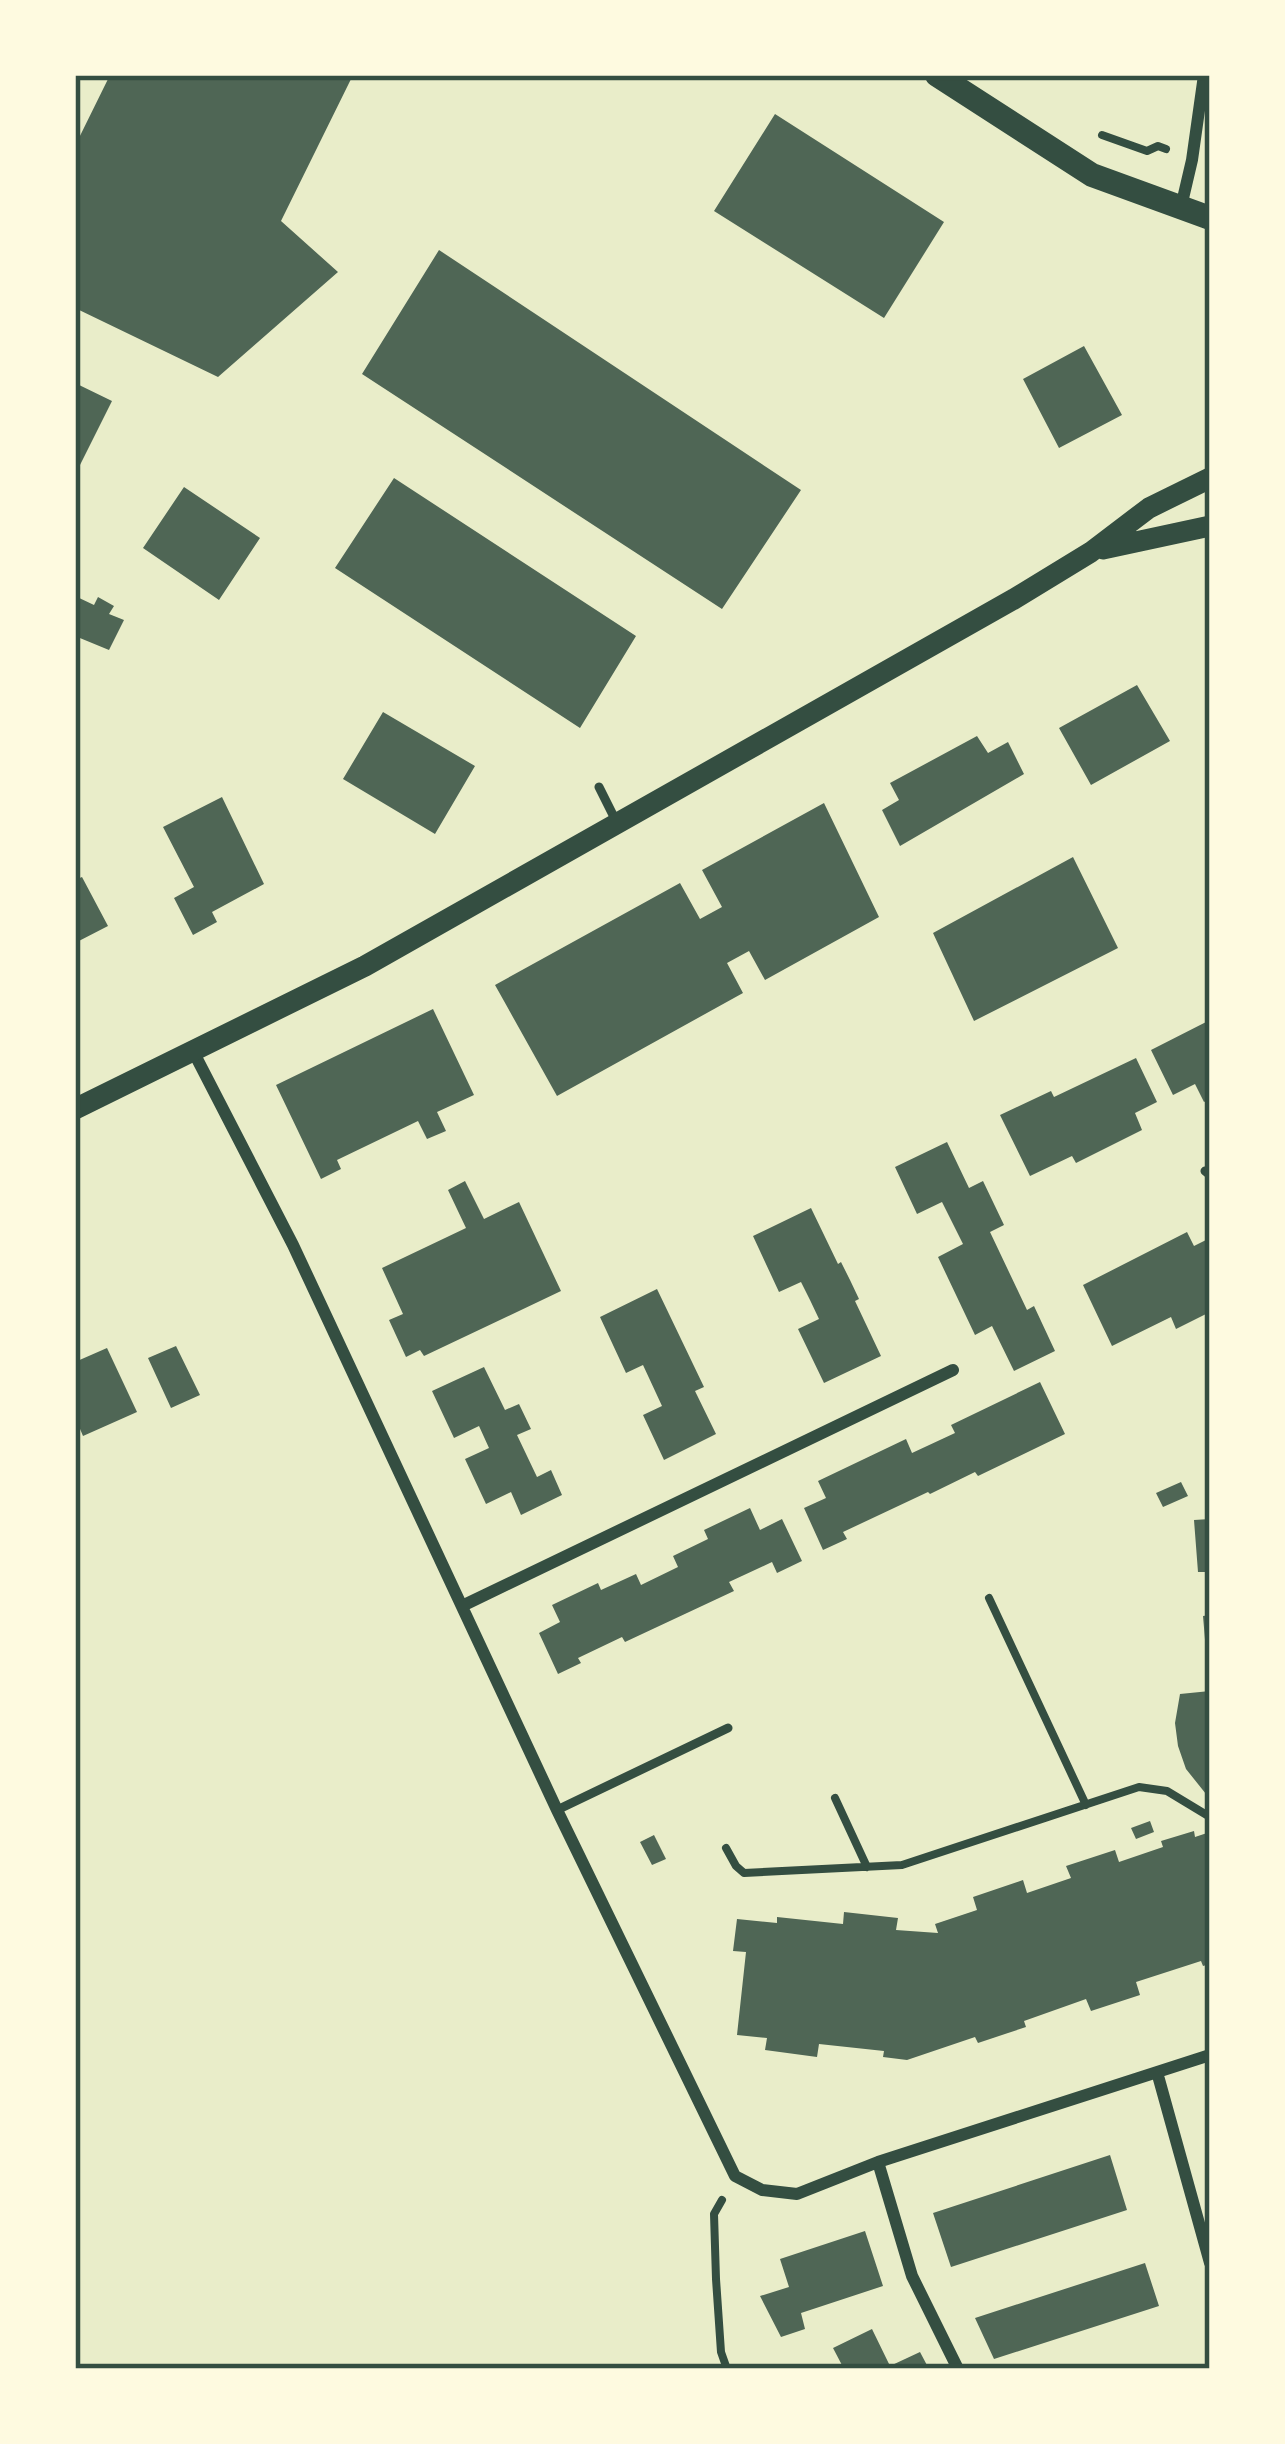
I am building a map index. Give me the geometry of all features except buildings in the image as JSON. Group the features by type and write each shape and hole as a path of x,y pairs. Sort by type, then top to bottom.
{"main road":[{"path":"937,75 1092,175 1210,218"}],"street":[{"path":"1181,208 1204,75"},
{"path":"75,1108 364,967 974,622 1091,551 1149,508 1210,478"},
{"path":"1091,551 1210,526"},
{"path":"193,1051 293,1245 557,1810 735,2176 763,2190 796,2194 878,2162 1210,2055"},
{"path":"462,1606 953,1370"},
{"path":"1157,2072 1210,2263"},
{"path":"878,2162 912,2276 958,2369"}],"lane":[{"path":"599,788 617,823"},
{"path":"557,1810 728,1728"}],"path":[{"path":"1090,131 1147,152 1158,146 1192,160"},
{"path":"988,1598 1085,1805"},
{"path":"726,1847 744,1873 902,1865 1139,1787 1167,1791 1210,1817"},
{"path":"835,1798 867,1868"},
{"path":"727,2369 721,2352 714,2214 735,2176"}]}
